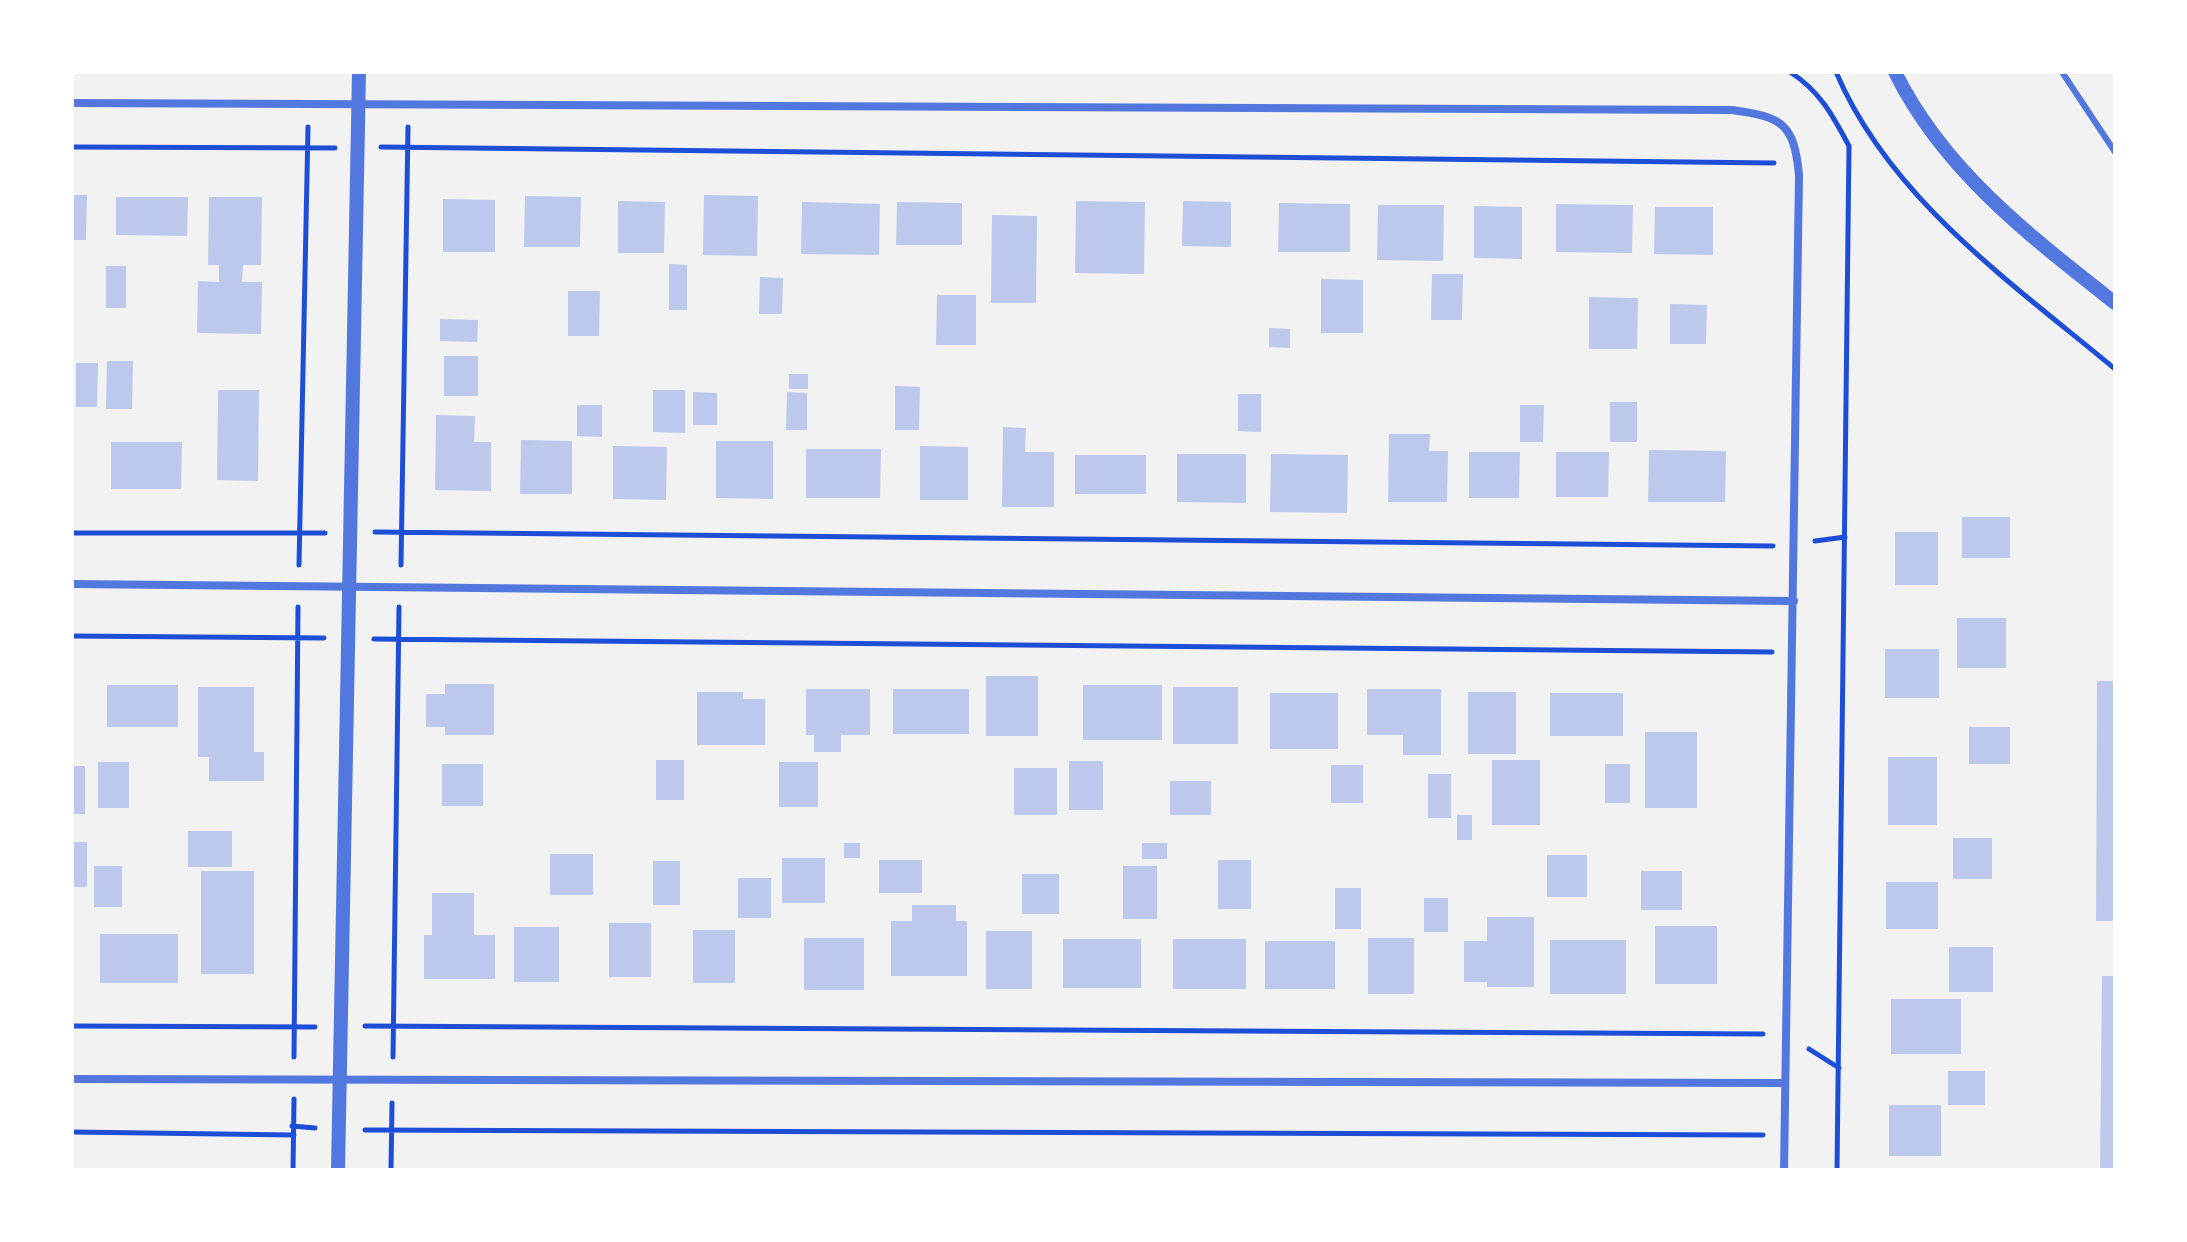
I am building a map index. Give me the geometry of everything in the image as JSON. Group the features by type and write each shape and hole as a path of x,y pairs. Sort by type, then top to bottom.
{"street":[{"path":"338,1170 359,72"},
{"path":"1895,72 1937,139 1966,176 2057,258 2115,303"},
{"path":"72,103 1732,110 1759,114 1786,127 1796,144 1799,175 1784,1170"},
{"path":"72,584 1794,601"},
{"path":"72,1079 1784,1083"}],"lane":[{"path":"2062,72 2115,152"}],"path":[{"path":"1790,72 1805,81 1829,108 1849,146 1837,1170"},
{"path":"1836,72 1875,144 1931,211 2115,369"},
{"path":"1762,548 403,532 408,146 1771,161 1799,175"},
{"path":"72,147 308,149 300,534 72,533"},
{"path":"72,636 298,638 295,1027 72,1026"},
{"path":"1785,1034 394,1026 398,639 1793,652"},
{"path":"72,1132 294,1135 293,1170"},
{"path":"391,1170 391,1132 1784,1135"}],"building":[{"path":"72,195 87,195 86,240 72,240"},
{"path":"704,195 758,196 757,256 703,255"},
{"path":"525,196 581,197 580,247 524,247"},
{"path":"116,197 188,197 187,236 116,235"},
{"path":"209,197 262,197 261,265 243,265 242,282 262,282 261,334 197,333 198,281 219,282 219,265 208,265"},
{"path":"443,199 495,200 495,252 443,252"},
{"path":"618,201 665,202 664,253 618,253"},
{"path":"1076,201 1145,202 1144,274 1075,273"},
{"path":"1183,201 1231,202 1231,247 1182,246"},
{"path":"802,202 880,204 879,255 801,254"},
{"path":"897,202 962,203 962,245 896,245"},
{"path":"1279,203 1350,204 1350,252 1278,252"},
{"path":"1556,204 1633,205 1632,253 1556,252"},
{"path":"1378,205 1444,205 1443,261 1377,260"},
{"path":"1474,206 1522,207 1522,259 1474,258"},
{"path":"1655,207 1713,207 1713,255 1654,254"},
{"path":"992,215 1037,216 1036,303 991,303"},
{"path":"669,264 687,265 687,310 669,310"},
{"path":"106,266 126,266 126,308 106,308"},
{"path":"1432,274 1463,274 1462,320 1431,320"},
{"path":"760,277 783,278 782,314 759,314"},
{"path":"1321,279 1363,280 1363,333 1321,333"},
{"path":"568,291 600,291 599,336 568,336"},
{"path":"937,295 976,295 976,345 936,345"},
{"path":"1589,297 1638,298 1637,349 1589,349"},
{"path":"1670,304 1707,305 1706,344 1670,344"},
{"path":"440,319 478,320 477,342 440,341"},
{"path":"1269,328 1290,329 1290,348 1269,347"},
{"path":"444,356 478,356 478,396 444,396"},
{"path":"107,361 133,361 132,409 106,409"},
{"path":"76,363 98,363 97,407 76,407"},
{"path":"789,374 808,374 808,389 789,389"},
{"path":"895,386 920,387 919,430 895,430"},
{"path":"218,390 259,390 258,481 217,480"},
{"path":"653,390 685,390 685,433 653,432"},
{"path":"693,392 717,393 717,425 693,425"},
{"path":"787,392 807,393 807,430 786,430"},
{"path":"1238,394 1261,394 1261,432 1238,431"},
{"path":"1610,402 1637,402 1637,442 1610,442"},
{"path":"577,405 602,405 602,437 577,436"},
{"path":"1520,405 1544,405 1543,442 1520,442"},
{"path":"436,415 475,416 474,442 491,442 491,491 435,490"},
{"path":"1003,427 1026,428 1025,452 1054,452 1054,507 1002,507"},
{"path":"1389,434 1430,434 1429,451 1448,451 1447,502 1388,502"},
{"path":"521,440 572,441 572,494 520,494"},
{"path":"716,441 773,441 773,499 716,498"},
{"path":"111,442 182,442 181,489 111,489"},
{"path":"613,446 667,447 666,500 613,499"},
{"path":"920,446 968,447 968,500 920,500"},
{"path":"806,449 881,449 880,498 806,498"},
{"path":"1649,450 1726,451 1725,502 1648,502"},
{"path":"1469,452 1520,452 1519,498 1469,498"},
{"path":"1556,452 1609,452 1608,497 1556,497"},
{"path":"1177,454 1246,454 1246,503 1177,502"},
{"path":"1271,454 1348,455 1347,513 1270,512"},
{"path":"1075,455 1146,455 1146,494 1075,494"},
{"path":"1962,517 2010,517 2010,558 1962,558"},
{"path":"1895,532 1938,532 1938,585 1895,585"},
{"path":"1957,618 2006,618 2006,668 1957,668"},
{"path":"1885,649 1939,649 1939,698 1885,698"},
{"path":"986,676 1038,676 1038,736 986,736"},
{"path":"2097,681 2115,681 2115,921 2096,921"},
{"path":"445,684 494,684 494,735 445,735 445,727 426,727 426,694 445,694"},
{"path":"107,685 178,685 178,727 107,727"},
{"path":"1083,685 1162,685 1162,740 1083,740"},
{"path":"198,687 254,687 254,752 264,752 264,781 209,781 209,757 198,757"},
{"path":"1173,687 1238,687 1238,744 1173,744"},
{"path":"806,689 870,689 870,735 841,735 841,752 814,752 814,735 806,735"},
{"path":"893,689 969,689 969,734 893,734"},
{"path":"1367,689 1441,689 1441,755 1403,755 1403,735 1367,735"},
{"path":"697,692 743,692 743,699 765,699 765,745 697,745"},
{"path":"1468,692 1516,692 1516,754 1468,754"},
{"path":"1270,693 1338,693 1338,749 1270,749"},
{"path":"1550,693 1623,693 1623,736 1550,736"},
{"path":"1969,727 2010,727 2010,764 1969,764"},
{"path":"1645,732 1697,732 1697,808 1645,808"},
{"path":"1888,757 1937,757 1937,825 1888,825"},
{"path":"656,760 684,760 684,800 656,800"},
{"path":"1492,760 1540,760 1540,825 1492,825"},
{"path":"1069,761 1103,761 1103,810 1069,810"},
{"path":"98,762 129,762 129,808 98,808"},
{"path":"779,762 818,762 818,807 779,807"},
{"path":"442,764 483,764 483,806 442,806"},
{"path":"1605,764 1630,764 1630,803 1605,803"},
{"path":"1331,765 1363,765 1363,803 1331,803"},
{"path":"72,766 85,766 85,814 72,814"},
{"path":"1014,768 1057,768 1057,815 1014,815"},
{"path":"1428,774 1451,774 1451,818 1428,818"},
{"path":"1170,781 1211,781 1211,815 1170,815"},
{"path":"1457,815 1472,815 1472,840 1457,840"},
{"path":"188,831 232,831 232,867 188,867"},
{"path":"1953,838 1992,838 1992,879 1953,879"},
{"path":"72,842 87,842 87,887 72,887"},
{"path":"844,843 860,843 860,858 844,858"},
{"path":"1142,843 1167,843 1167,859 1142,859"},
{"path":"550,854 593,854 593,895 550,895"},
{"path":"1547,855 1587,855 1587,897 1547,897"},
{"path":"782,858 825,858 825,903 782,903"},
{"path":"879,860 922,860 922,893 879,893"},
{"path":"1218,860 1251,860 1251,909 1218,909"},
{"path":"653,861 680,861 680,905 653,905"},
{"path":"94,866 122,866 122,907 94,907"},
{"path":"1123,866 1157,866 1157,919 1123,919"},
{"path":"201,871 254,871 254,974 201,974"},
{"path":"1641,871 1682,871 1682,910 1641,910"},
{"path":"1022,874 1059,874 1059,914 1022,914"},
{"path":"738,878 771,878 771,918 738,918"},
{"path":"1886,882 1938,882 1938,929 1886,929"},
{"path":"1335,888 1361,888 1361,929 1335,929"},
{"path":"432,893 474,893 474,935 495,935 495,979 424,979 424,935 432,935"},
{"path":"1424,898 1448,898 1448,932 1424,932"},
{"path":"912,905 956,905 956,921 967,921 967,976 891,976 891,921 912,921"},
{"path":"1487,917 1534,917 1534,987 1487,987 1487,982 1464,982 1464,941 1487,941"},
{"path":"609,923 651,923 651,977 609,977"},
{"path":"1655,926 1717,926 1717,984 1655,984"},
{"path":"514,927 559,927 559,982 514,982"},
{"path":"693,930 735,930 735,983 693,983"},
{"path":"986,931 1032,931 1032,989 986,989"},
{"path":"100,934 178,934 178,983 100,983"},
{"path":"804,938 864,938 864,990 804,990"},
{"path":"1368,938 1414,938 1414,994 1368,994"},
{"path":"1063,939 1141,939 1141,988 1063,988"},
{"path":"1173,939 1246,939 1246,989 1173,989"},
{"path":"1550,940 1626,940 1626,994 1550,994"},
{"path":"1265,941 1335,941 1335,989 1265,989"},
{"path":"1949,947 1993,947 1993,992 1949,992"},
{"path":"2102,976 2115,976 2115,1170 2100,1170"},
{"path":"1891,999 1961,999 1961,1054 1891,1054"},
{"path":"1948,1071 1985,1071 1985,1105 1948,1105"},
{"path":"1889,1105 1941,1105 1941,1156 1889,1156"}]}
